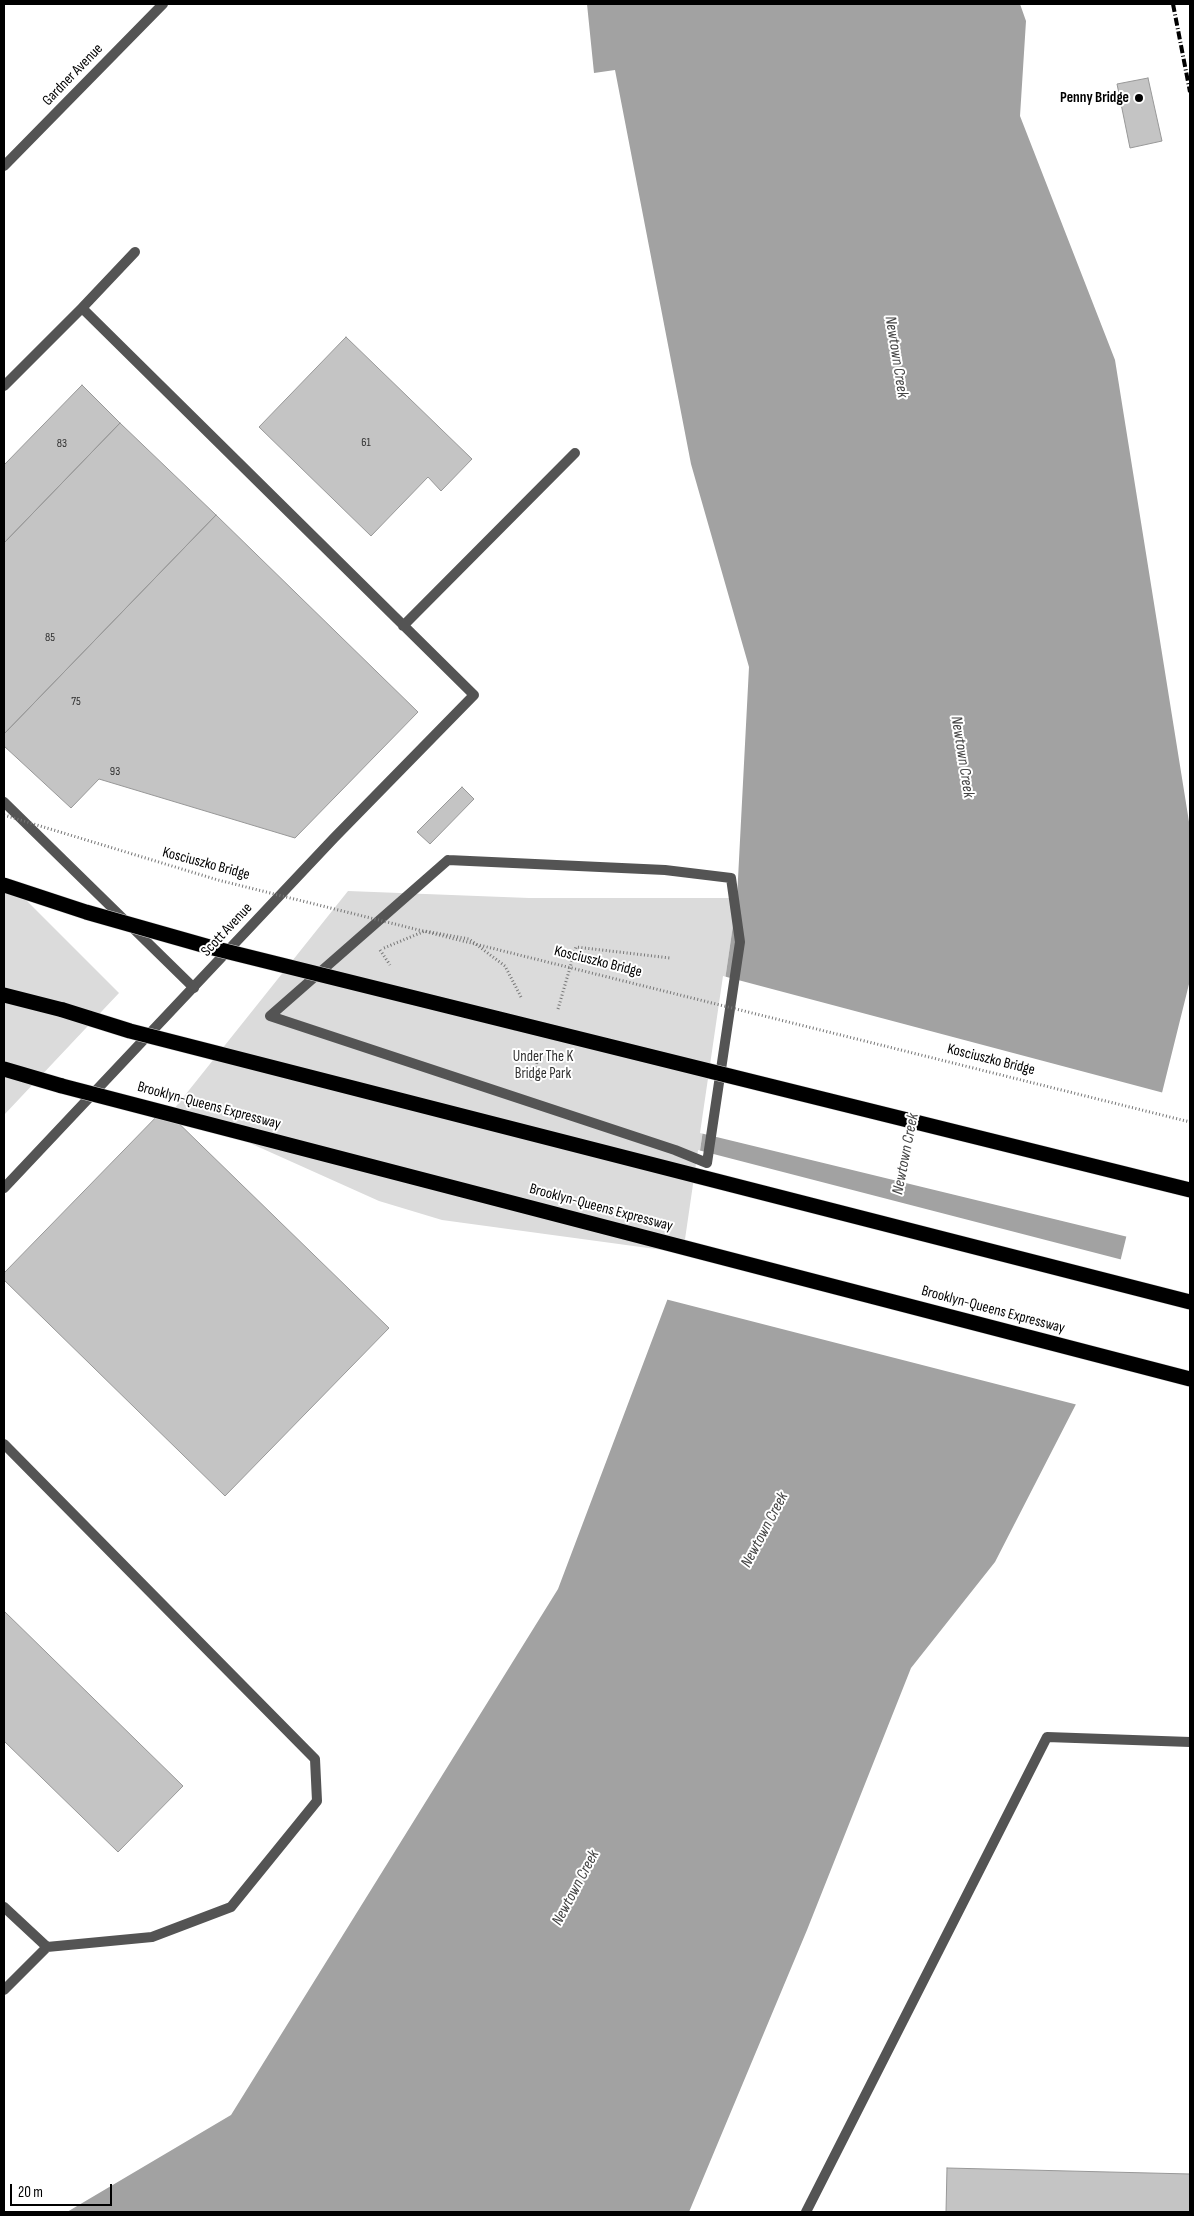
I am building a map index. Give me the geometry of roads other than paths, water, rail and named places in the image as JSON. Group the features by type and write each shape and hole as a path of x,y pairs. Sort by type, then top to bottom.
{"highway":[{"path":"4,885 86,912 251,957 1190,1190"},
{"path":"4,995 130,1031 1190,1302"},
{"name":"Brooklyn-Queens Expressway","path":"4,1069 62,1086 1190,1379"}],"street":[{"name":"Gardner Avenue","path":"4,166 164,4"},
{"path":"4,386 135,252"},
{"path":"82,308 403,626 575,453"},
{"name":"Scott Avenue","path":"4,1188 334,838 474,695 403,626"},
{"path":"4,802 194,988"},
{"path":"448,860 665,870 731,878 740,942 707,1163 675,1150 270,1016 448,860"},
{"path":"4,1444 316,1759 317,1801 231,1907 152,1937 47,1948 4,1990"},
{"path":"806,2212 1048,1737 1190,1742"},
{"path":"4,1907 47,1948"}],"water":[{"name":"Newtown Creek","path":"587,4 1020,4 1026,21 1020,116 1115,360 1190,828 1190,980 1093,1371 995,1562 911,1668 807,1930 689,2212 67,2212 231,2115 558,1589 685,1253 737,898 749,667 691,464 615,70 594,73"}],"railway":[{"path":"1173,4 1190,92"}],"place":[{"name":"Penny Bridge","path":"1139,98"}],"park label":[{"name":"Under The K Bridge Park","path":"543,1066"}]}
